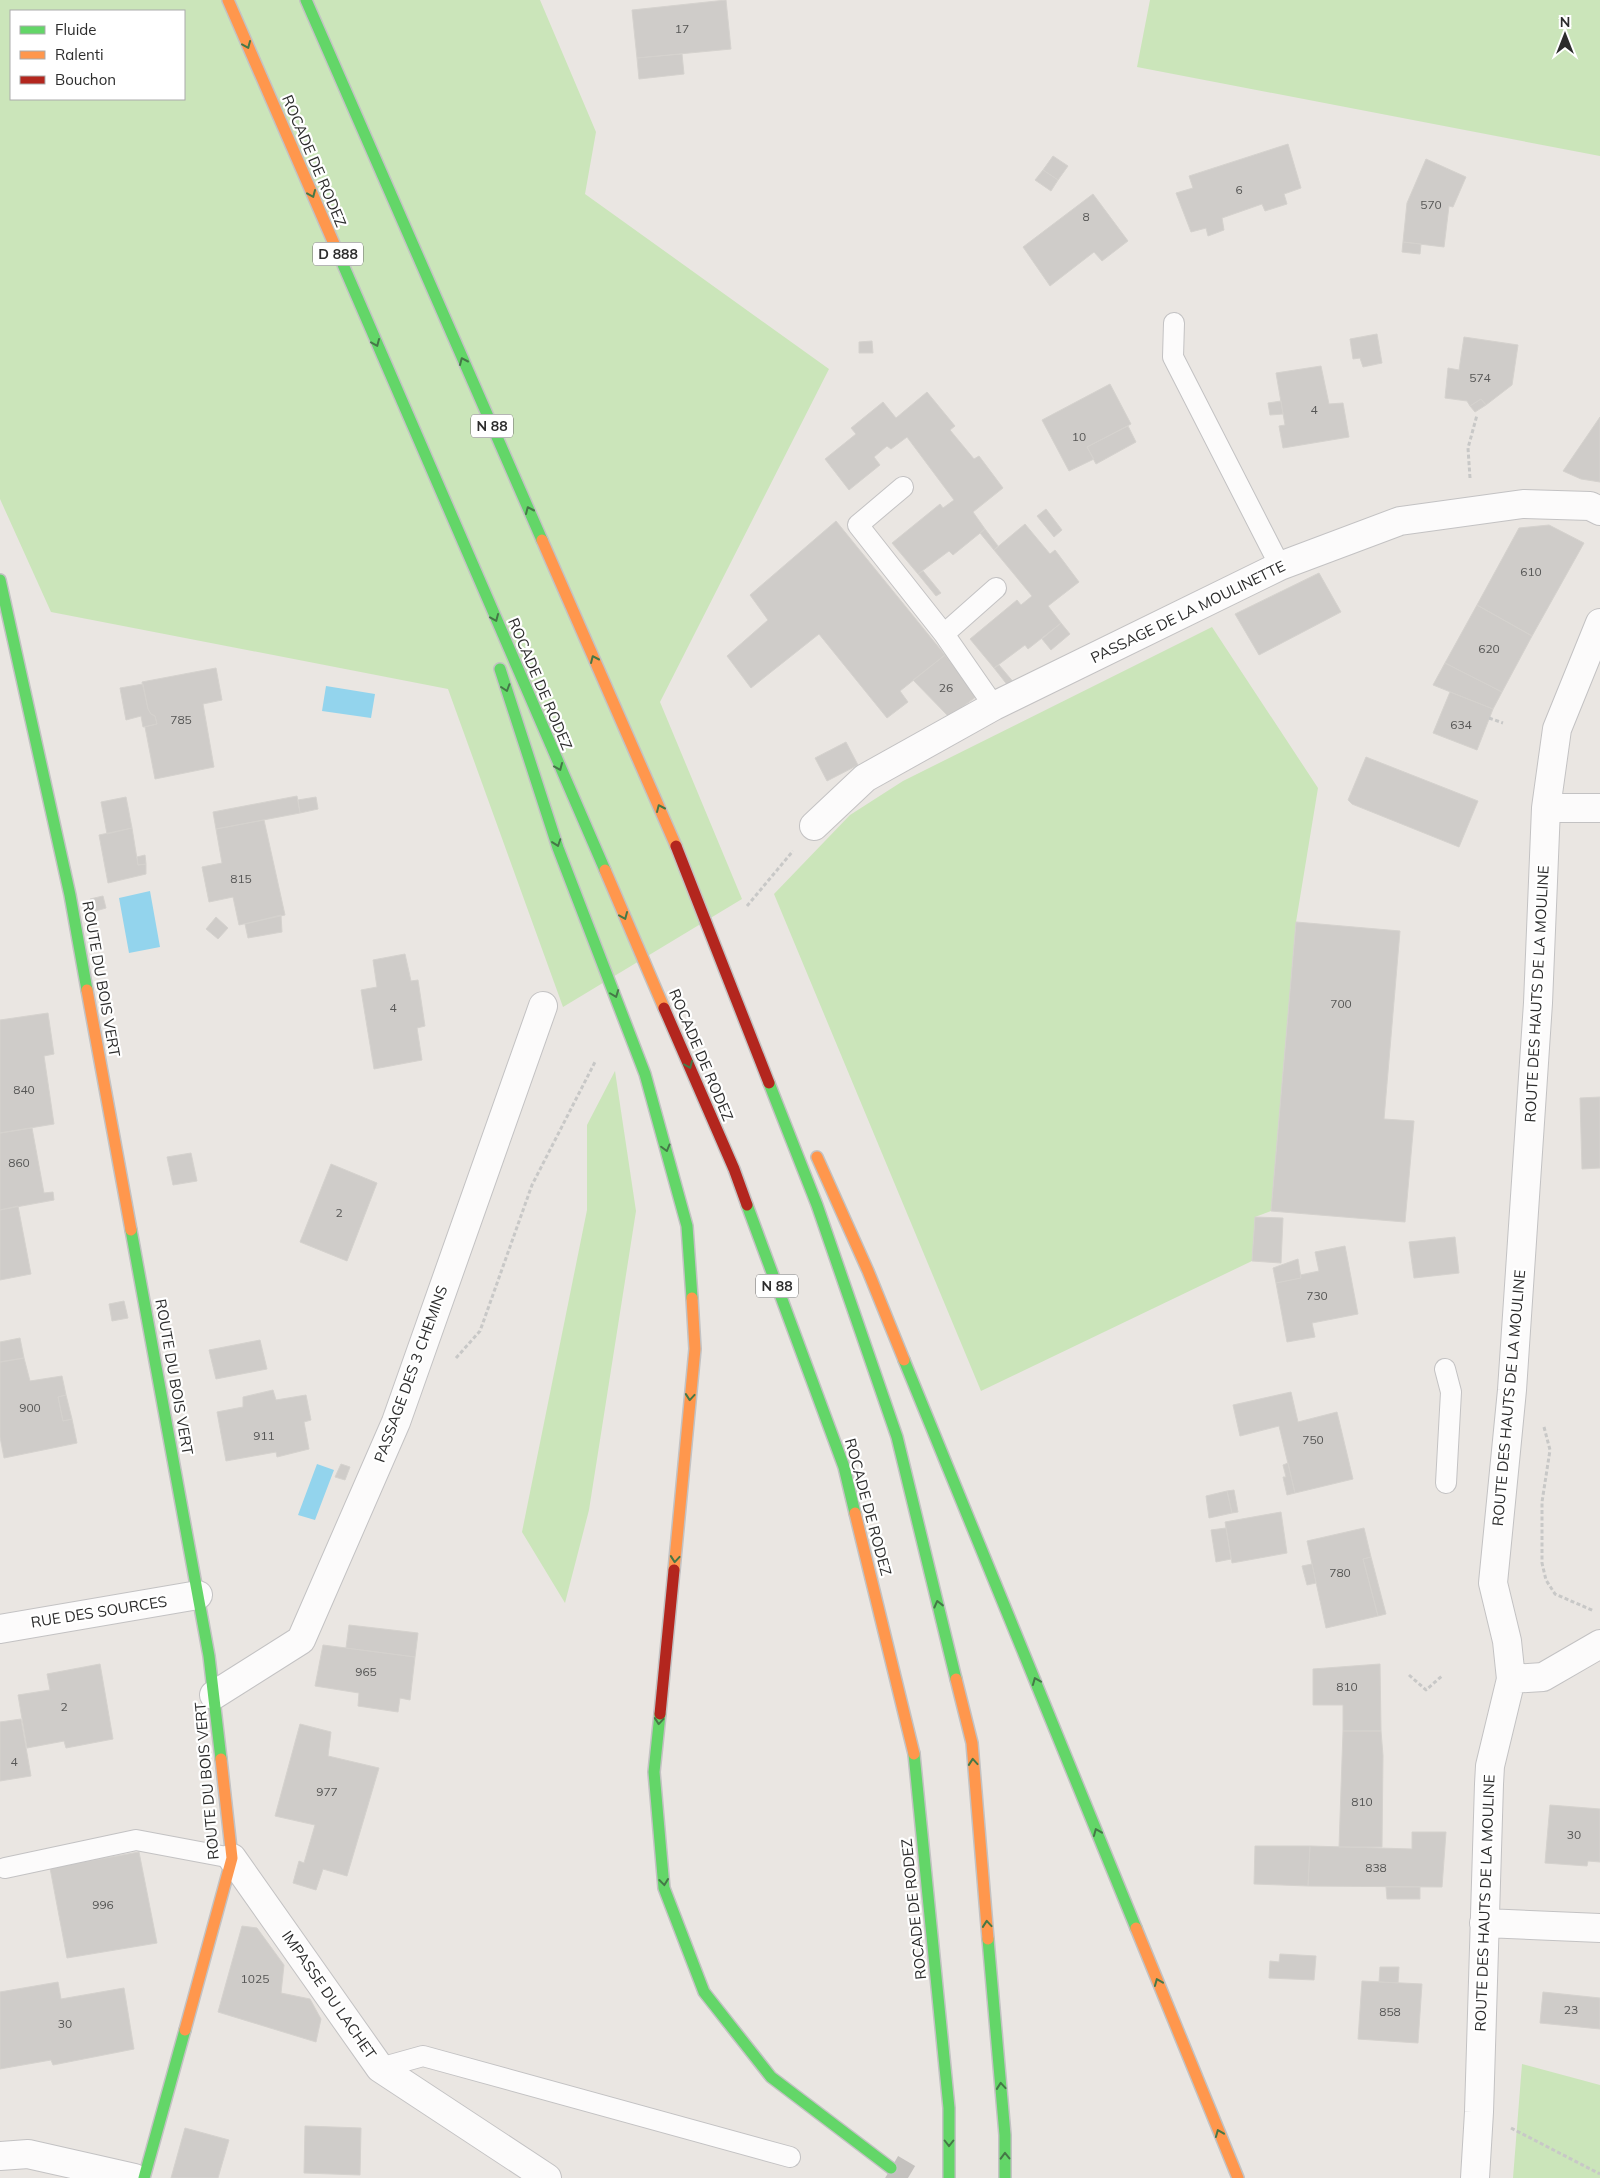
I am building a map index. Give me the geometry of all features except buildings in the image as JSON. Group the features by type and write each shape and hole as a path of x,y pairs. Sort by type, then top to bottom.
{"main road":[{"name":"ROCADE DE RODEZ","path":"228,0 734,1169 844,1467 914,1751 949,2108 949,2178"},
{"name":"N 88","path":"306,0 680,852 817,1205 897,1437 972,1743 1005,2135 1005,2178"},
{"path":"447,509 484,622"},
{"name":"ROUTE DU BOIS VERT","path":"0,580 70,894 198,1595 214,1695 232,1858 144,2178"},
{"path":"497,660 558,848 646,1074 687,1226 695,1348 654,1772 664,1888 704,1992 771,2077 891,2168"},
{"path":"680,852 770,1052"},
{"path":"811,1143 868,1271 1238,2178"}],"street":[{"name":"PASSAGE DE LA MOULINETTE","path":"814,826 865,778 994,706 1280,566 1400,521 1524,504 1590,506 1600,511"},
{"name":"ROUTE DES HAUTS DE LA MOULINE","path":"1475,2178 1479,2112 1490,1766 1511,1679 1507,1641 1493,1583 1512,1381 1538,1013 1546,808 1557,729 1600,623"},
{"path":"1546,808 1600,808"},
{"name":"PASSAGE DES 3 CHEMINS","path":"214,1695 301,1640 396,1422 543,1006"},
{"name":"RUE DES SOURCES","path":"0,1628 198,1595"},
{"path":"1511,1679 1543,1677 1600,1644"},
{"name":"IMPASSE DU LACHET","path":"232,1858 380,2068 547,2178"},
{"path":"1484,1923 1600,1928"},
{"path":"0,2156 28,2154 134,2178"}],"lane":[{"path":"1174,323 1173,357 1280,566"},
{"path":"903,487 858,525 944,634 994,706"},
{"path":"944,634 996,588"},
{"path":"1445,1369 1451,1392 1446,1483"},
{"path":"4,1868 136,1840 232,1858"},
{"path":"380,2068 423,2056 790,2157"}],"path":[{"path":"1474,511 1468,448 1477,415"},
{"path":"1490,718 1503,723"},
{"path":"747,906 814,826"},
{"path":"454,1360 480,1332 532,1185 595,1062"},
{"path":"1543,1422 1550,1450 1542,1502 1542,1563 1546,1580 1555,1594 1596,1612 1600,1616"},
{"path":"1409,1675 1426,1690 1443,1675"},
{"path":"1479,2112 1600,2174"}],"green space":[{"path":"0,0 540,0 596,132 585,194 829,369 660,702 742,899 563,1007 448,689 51,612 0,499"},
{"path":"1150,0 1600,0 1600,156 1137,67"},
{"path":"1212,627 1318,788 1296,922 1271,1211 1255,1217 1252,1261 981,1391 774,894 850,815 903,781"},
{"path":"615,1071 636,1211 589,1510 565,1603 522,1532 587,1210 587,1125"},
{"path":"1522,2064 1600,2085 1600,2178 1513,2178"}],"water":[{"path":"326,686 375,694 371,718 322,711"},
{"path":"150,891 160,947 129,953 119,898"},
{"path":"317,1464 334,1470 315,1520 298,1515"}],"tunnel":[{"path":"891,2168 908,2178"}],"traffic: fast":[{"path":"306,0 542,540"},
{"path":"338,253 605,870"},
{"path":"0,580 70,895 87,990"},
{"path":"500,669 558,848 645,1074 687,1226 692,1298"},
{"path":"769,1083 817,1205 897,1437 956,1679"},
{"path":"747,1205 844,1467 855,1513"},
{"path":"131,1230 209,1656 221,1759"},
{"path":"904,1360 1136,1928"},
{"path":"660,1714 654,1772 664,1888 704,1992 771,2077 891,2168"},
{"path":"914,1754 949,2108 949,2178"},
{"path":"988,1939 1005,2135 1005,2178"},
{"path":"144,2178 185,2030"}],"traffic: slow":[{"path":"228,0 338,253"},
{"path":"542,540 676,846"},
{"path":"605,870 664,1008"},
{"path":"87,990 131,1230"},
{"path":"817,1157 868,1271 904,1360"},
{"path":"674,1570 695,1349 692,1298"},
{"path":"855,1513 914,1754"},
{"path":"956,1679 972,1743 988,1939"},
{"path":"185,2030 232,1858 221,1759"},
{"path":"1136,1928 1238,2178"}],"traffic: jam":[{"path":"676,846 769,1083"},
{"path":"664,1008 734,1169 747,1205"},
{"path":"660,1714 674,1570"}]}
